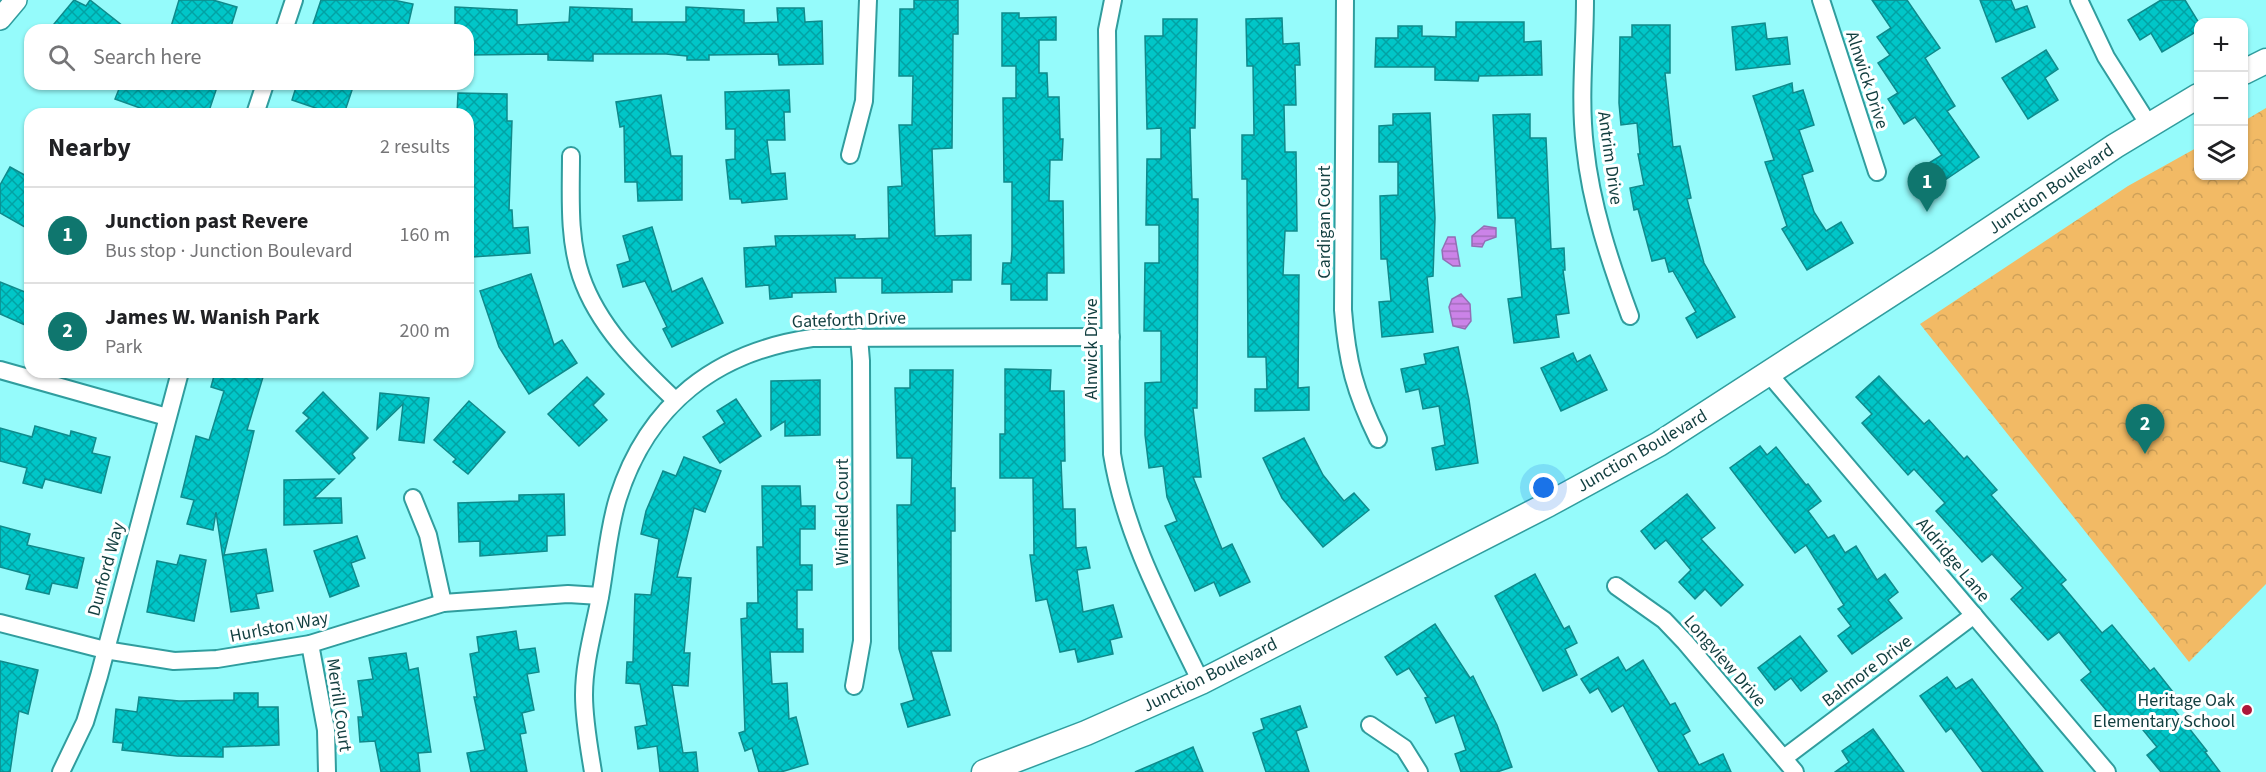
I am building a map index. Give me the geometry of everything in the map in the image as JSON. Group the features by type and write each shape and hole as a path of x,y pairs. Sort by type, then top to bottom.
{"main road":[{"path":"2248,70 2266,61"},
{"name":"Junction Boulevard","path":"984,772 1086,733 1201,682 1559,498 1659,444 2149,125 2194,99"}],"street":[{"path":"0,19 16,0"},
{"path":"286,24 294,0"},
{"path":"850,155 864,101 868,0"},
{"name":"Alnwick Drive","path":"1113,0 1107,30 1110,421 1117,486 1144,563 1201,682"},
{"name":"Cardigan Court","path":"1345,0 1343,310 1347,357 1359,400 1378,439"},
{"name":"Antrim Drive","path":"1585,0 1582,104 1585,148 1593,193 1609,256 1630,316"},
{"name":"Alnwick Drive","path":"1821,0 1877,172"},
{"path":"2079,0 2106,57 2149,125"},
{"path":"257,108 264,90"},
{"path":"571,156 574,243 580,275 594,307 615,338 675,399"},
{"name":"Gateforth Drive","path":"593,772 586,730 584,694 590,642 600,596 609,534 630,464 652,428 675,399 704,376 744,356 781,342 812,338 859,337 1111,337"},
{"name":"Winfield Court","path":"854,686 862,641 859,337"},
{"path":"0,370 24,377"},
{"name":"Aldridge Lane","path":"1769,374 2107,772"},
{"path":"28,378 167,417"},
{"name":"Dunford Way","path":"61,772 85,722 178,378"},
{"path":"413,498 428,535 443,603"},
{"name":"Longview Drive","path":"1616,586 1664,620 1795,772"},
{"name":"Hurlston Way","path":"0,623 105,650 174,662 217,659 310,644 443,603 568,594 600,596"},
{"name":"Balmore Drive","path":"1784,758 1974,615"},
{"name":"Merrill Court","path":"310,644 327,730 327,772"},
{"path":"1370,725 1404,748 1419,772"}],"green space":[{"path":"2266,108 2266,584 2189,662 1920,324 2128,186 2194,149 2194,180 2248,180 2248,119"}],"shaded area":[{"path":"1484,226 1496,228 1496,237 1485,241 1482,247 1472,246 1472,236"},
{"path":"1448,237 1455,237 1460,266 1453,266 1443,259 1442,250"},
{"path":"1461,294 1470,304 1471,321 1465,329 1453,326 1449,307 1452,299"}],"building":[{"path":"74,0 86,6 90,0 120,24 54,24"},
{"path":"179,0 213,0 237,7 232,24 172,24"},
{"path":"321,0 393,0 413,4 408,24 313,24"},
{"path":"914,0 958,0 958,34 953,34 952,148 932,149 935,236 971,235 971,280 952,280 952,292 882,293 882,278 835,278 836,292 792,293 792,297 770,299 769,285 746,287 744,248 776,246 775,236 855,235 855,239 889,238 888,187 902,186 899,125 912,125 913,76 899,76 900,9 914,9"},
{"path":"1872,0 1907,0 1940,48 1925,58 1955,106 1947,111 1979,157 1942,182 1929,163 1942,155 1915,117 1904,124 1888,99 1898,93 1878,63 1890,55 1877,37 1891,28"},
{"path":"1980,0 2011,0 2015,10 2027,6 2035,27 1996,42"},
{"path":"2161,0 2185,0 2196,18 2194,18 2194,33 2162,52 2151,33 2140,40 2128,20"},
{"path":"455,7 517,10 517,25 569,22 570,7 632,9 632,22 686,22 686,7 744,10 744,23 778,22 777,8 804,8 805,22 822,21 823,64 779,65 778,54 709,55 709,60 687,60 687,56 666,54 593,54 593,61 548,60 548,54 474,55 474,24 455,24"},
{"path":"1002,13 1019,13 1019,18 1056,17 1056,40 1039,40 1039,73 1047,73 1048,97 1059,97 1060,139 1063,139 1062,160 1050,160 1049,201 1063,201 1064,273 1047,273 1047,300 1011,300 1011,284 1002,284 1003,263 1011,263 1012,251 1012,182 1004,182 1003,98 1016,98 1016,66 1002,66"},
{"path":"1282,18 1283,44 1299,43 1300,65 1295,65 1296,105 1284,105 1285,152 1296,152 1297,231 1285,231 1283,275 1299,275 1298,388 1309,387 1309,410 1255,411 1255,389 1267,389 1266,357 1248,357 1247,179 1242,179 1242,135 1254,135 1253,66 1247,66 1246,19"},
{"path":"1163,19 1197,19 1195,128 1190,128 1192,199 1198,199 1197,408 1193,408 1201,477 1193,477 1222,549 1232,544 1250,582 1220,596 1214,582 1195,591 1165,526 1177,521 1167,497 1163,466 1149,468 1145,435 1145,383 1161,382 1161,331 1144,331 1145,263 1159,263 1159,225 1146,225 1147,159 1161,159 1161,128 1147,129 1145,36 1163,36"},
{"path":"1456,22 1524,22 1524,42 1541,41 1542,75 1479,76 1478,81 1435,80 1435,67 1375,67 1376,38 1398,38 1398,26 1422,26 1422,36 1456,37"},
{"path":"1765,23 1767,39 1787,37 1790,64 1736,70 1732,27"},
{"path":"1632,25 1670,25 1670,73 1665,73 1673,147 1680,146 1691,198 1687,199 1704,263 1735,317 1697,338 1686,318 1696,312 1673,271 1669,272 1665,258 1652,261 1638,209 1634,210 1630,188 1644,185 1638,154 1640,154 1637,123 1621,125 1619,103 1620,37 1632,37"},
{"path":"2046,50 2058,69 2045,78 2058,100 2028,119 2002,78"},
{"path":"1792,83 1793,93 1803,90 1814,125 1799,130 1813,171 1802,175 1814,212 1826,231 1841,222 1853,243 1807,270 1782,229 1787,226 1765,162 1774,160 1753,96"},
{"path":"119,90 216,90 210,108 140,108 115,99"},
{"path":"295,90 352,90 346,108 315,108 292,100"},
{"path":"789,90 790,112 784,112 785,140 767,140 771,174 785,173 787,199 742,203 741,199 730,199 726,160 735,159 735,129 726,129 725,92"},
{"path":"458,93 507,94 507,121 512,121 509,210 512,210 513,228 528,227 530,253 474,257 474,108 457,108"},
{"path":"661,95 671,156 682,156 682,200 638,201 637,182 625,182 624,126 620,127 616,102"},
{"path":"1430,113 1435,218 1433,276 1427,277 1433,332 1382,337 1379,302 1391,301 1387,259 1381,259 1380,196 1398,195 1398,162 1379,162 1379,126 1393,125 1393,114"},
{"path":"1530,114 1530,138 1546,138 1551,249 1564,248 1565,270 1563,270 1569,313 1556,315 1559,337 1514,343 1508,299 1522,297 1515,218 1498,218 1493,115"},
{"path":"10,167 24,175 24,227 0,213 0,185"},
{"path":"652,227 672,292 702,278 723,323 672,347 663,329 667,327 645,281 623,287 617,265 630,261 623,236"},
{"path":"531,274 554,345 562,340 577,363 529,394 499,347 480,291"},
{"path":"0,282 24,292 24,325 0,314"},
{"path":"1458,347 1469,400 1478,463 1436,470 1432,448 1445,445 1439,406 1423,409 1419,389 1406,392 1401,369 1426,364 1424,354"},
{"path":"1573,353 1577,362 1590,355 1607,390 1561,411 1541,368"},
{"path":"1005,369 1051,370 1050,391 1064,391 1065,461 1061,461 1063,509 1075,509 1076,548 1086,547 1090,568 1077,570 1083,612 1113,605 1122,637 1110,640 1113,654 1078,662 1075,649 1060,652 1047,599 1036,601 1030,555 1034,555 1033,478 1000,478 1000,434 1005,434"},
{"path":"910,370 953,370 951,488 955,488 955,531 951,531 951,651 931,651 950,715 908,727 901,704 914,700 899,649 897,505 911,505 912,458 897,458 895,388 910,388"},
{"path":"1879,376 1924,424 1929,420 1964,459 1967,456 1997,490 1991,495 2066,580 2061,584 2102,633 2112,625 2150,671 2154,668 2181,702 2173,708 2207,751 2205,752 2220,772 2161,772 2147,755 2157,747 2134,719 2122,729 2081,680 2091,672 2059,632 2048,640 2011,599 2023,588 1992,554 1982,562 1936,511 1945,503 1914,469 1908,475 1862,423 1872,414 1856,397"},
{"path":"587,377 604,394 593,405 607,420 579,446 548,414"},
{"path":"213,378 263,378 247,430 254,431 224,555 266,549 273,591 256,594 259,608 231,612 216,512 213,530 187,524 194,500 181,497 196,436 209,440 224,391 211,387"},
{"path":"820,380 820,435 785,436 785,421 771,430 771,381"},
{"path":"323,392 368,438 352,454 355,458 339,474 296,431 309,418 303,413"},
{"path":"380,393 429,398 424,443 399,440 403,404 377,429"},
{"path":"736,399 761,436 720,463 703,437 725,423 717,411"},
{"path":"469,401 505,432 468,474 453,462 456,459 434,440"},
{"path":"35,426 70,436 71,431 96,438 92,453 110,457 101,493 45,479 42,488 23,483 27,468 0,461 0,428 32,437"},
{"path":"1304,438 1323,475 1344,501 1354,493 1369,510 1323,547 1282,498 1263,458"},
{"path":"1760,446 1767,455 1776,447 1821,501 1808,511 1828,538 1834,535 1845,553 1856,546 1877,580 1885,574 1898,592 1888,600 1902,618 1852,654 1838,636 1851,626 1838,609 1844,605 1806,545 1795,553 1730,468"},
{"path":"684,457 721,471 705,512 694,508 677,577 691,578 684,653 690,653 688,686 672,685 683,753 696,752 698,772 660,772 657,746 638,749 635,727 647,725 640,684 626,683 627,662 633,662 635,594 651,595 659,539 641,534 646,511 663,471 676,476"},
{"path":"334,479 314,498 341,498 342,523 284,525 284,480"},
{"path":"762,486 800,486 801,506 815,506 815,529 800,529 800,565 812,565 812,590 797,590 797,629 803,629 803,652 770,652 772,684 787,683 789,719 796,717 808,764 781,772 759,772 752,748 745,751 739,733 745,731 741,619 747,618 747,603 758,603 757,547 763,547"},
{"path":"564,494 565,535 547,536 547,551 480,556 480,541 459,542 458,503 519,501 519,495"},
{"path":"1687,494 1715,528 1701,539 1743,585 1721,606 1705,589 1695,599 1679,582 1691,570 1666,540 1655,549 1641,531"},
{"path":"0,526 30,534 27,545 84,558 77,588 52,583 49,594 26,589 30,575 0,567"},
{"path":"357,536 365,558 351,563 359,586 330,597 314,551"},
{"path":"180,555 206,560 194,621 147,612 157,561 177,565"},
{"path":"1535,574 1564,629 1569,626 1577,643 1565,649 1577,675 1543,691 1495,596"},
{"path":"1435,624 1470,678 1473,676 1497,725 1512,767 1497,772 1461,772 1455,754 1466,750 1454,715 1436,723 1425,698 1428,697 1409,668 1397,675 1385,657"},
{"path":"516,631 519,650 535,648 539,672 527,674 534,710 522,713 526,733 520,734 527,772 471,772 467,753 485,750 474,697 477,697 470,654 479,652 477,637"},
{"path":"1800,636 1827,671 1801,691 1791,678 1775,690 1758,668"},
{"path":"406,653 409,670 418,668 431,752 418,753 420,772 381,772 375,741 360,742 358,717 363,717 358,681 373,679 369,658"},
{"path":"1618,657 1626,671 1643,660 1670,705 1675,703 1690,731 1683,735 1699,765 1723,754 1731,772 1659,772 1623,705 1612,712 1598,688 1590,693 1581,679"},
{"path":"0,661 38,670 28,714 19,711 10,772 0,772"},
{"path":"1947,677 1956,689 1972,679 2043,772 1983,772 1951,728 1946,732 1920,696"},
{"path":"234,693 258,693 258,707 278,707 279,745 223,747 223,757 177,756 122,750 123,743 113,742 116,709 137,712 139,697 179,701 234,700"},
{"path":"1300,706 1307,727 1296,731 1309,772 1266,772 1253,733 1264,729 1261,719"},
{"path":"1873,729 1904,772 1835,772 1849,762 1842,751"},
{"path":"1193,747 1203,772 1135,772"}],"place":[{"name":"Junction past Revere","path":"1927,212"},
{"name":"James W. Wanish Park","path":"2145,454"},
{"name":"Heritage Oak Elementary School","path":"2247,710"}]}
